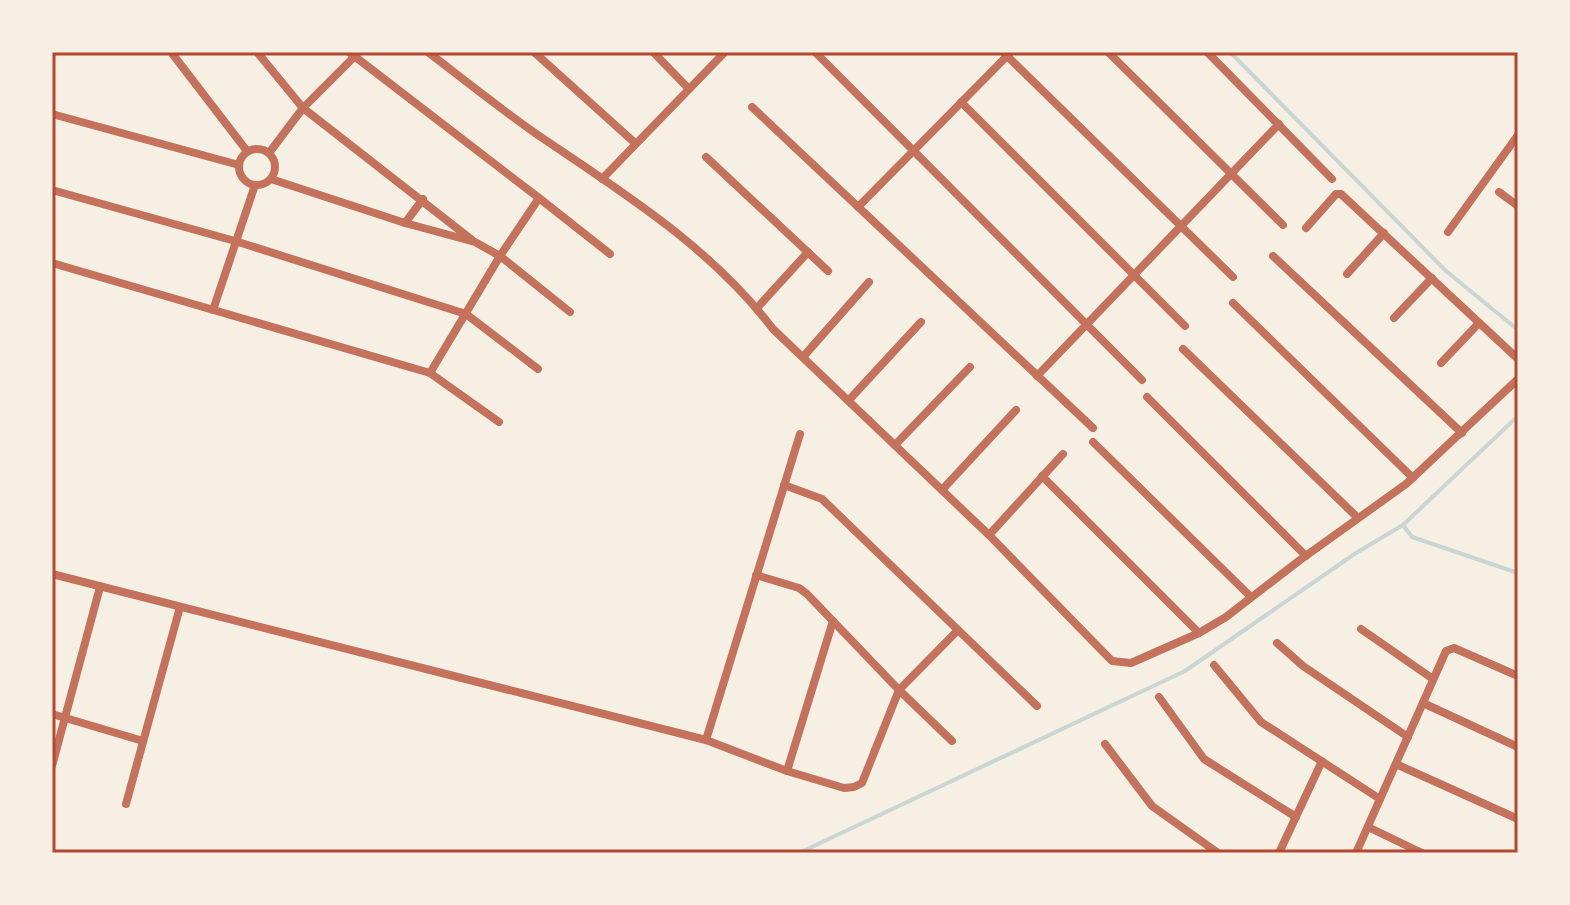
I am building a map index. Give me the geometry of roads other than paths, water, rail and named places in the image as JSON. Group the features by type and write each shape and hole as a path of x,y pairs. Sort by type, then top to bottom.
{"street":[{"path":"171,52 247,151"},
{"path":"257,52 303,108 570,312"},
{"path":"428,52 518,121 673,228 707,256 773,329 989,535 1112,661 1131,663 1199,633 1226,617 1413,478 1518,379"},
{"path":"534,52 635,143"},
{"path":"653,52 689,89"},
{"path":"602,179 725,52"},
{"path":"815,52 1142,380"},
{"path":"1108,52 1283,225"},
{"path":"1207,52 1332,179"},
{"path":"858,207 1007,53 1233,277"},
{"path":"269,153 303,108 352,54 610,254"},
{"path":"961,102 1185,326"},
{"path":"752,107 1093,428"},
{"path":"52,114 239,165"},
{"path":"1037,376 1279,124"},
{"path":"1448,232 1518,135"},
{"path":"255,185 241,176 239,165 247,151 258,149 269,153 275,163 271,179"},
{"path":"706,157 828,271"},
{"path":"213,310 255,185 271,179 405,223 475,242"},
{"path":"52,190 235,241 466,314 538,369"},
{"path":"1499,192 1518,206"},
{"path":"1306,228 1336,194 1341,194 1518,359"},
{"path":"430,373 500,256 539,198"},
{"path":"405,223 423,199"},
{"path":"1347,274 1384,233"},
{"path":"757,308 808,252"},
{"path":"1273,256 1462,433"},
{"path":"52,263 430,373 499,422"},
{"path":"1394,318 1432,278"},
{"path":"803,357 869,282"},
{"path":"1233,303 1413,478"},
{"path":"849,400 921,322"},
{"path":"1441,363 1479,323"},
{"path":"1183,349 1358,518"},
{"path":"895,445 970,367"},
{"path":"1147,397 1306,556"},
{"path":"942,490 1016,410"},
{"path":"706,740 800,434"},
{"path":"1093,442 1251,597"},
{"path":"989,535 1063,454"},
{"path":"1042,476 1199,633"},
{"path":"784,485 822,499 1037,706"},
{"path":"52,574 706,740 787,771 844,788 862,783 899,690 958,630"},
{"path":"756,575 799,588 952,741"},
{"path":"52,766 100,587"},
{"path":"126,804 180,607"},
{"path":"787,771 833,621"},
{"path":"1361,629 1433,679"},
{"path":"1277,643 1303,666 1408,737"},
{"path":"1356,853 1446,651 1454,648 1518,676"},
{"path":"1214,665 1261,722 1380,799"},
{"path":"1159,697 1204,759 1296,817"},
{"path":"1423,703 1518,747"},
{"path":"52,714 143,741"},
{"path":"1105,744 1152,806 1218,853"},
{"path":"1279,853 1322,761"},
{"path":"1396,764 1518,819"},
{"path":"1368,827 1422,853"}],"waterway":[{"path":"1230,52 1446,271 1518,330"},
{"path":"799,853 1185,671 1356,553 1403,525 1518,416"},
{"path":"1403,525 1412,537 1518,573"}]}
